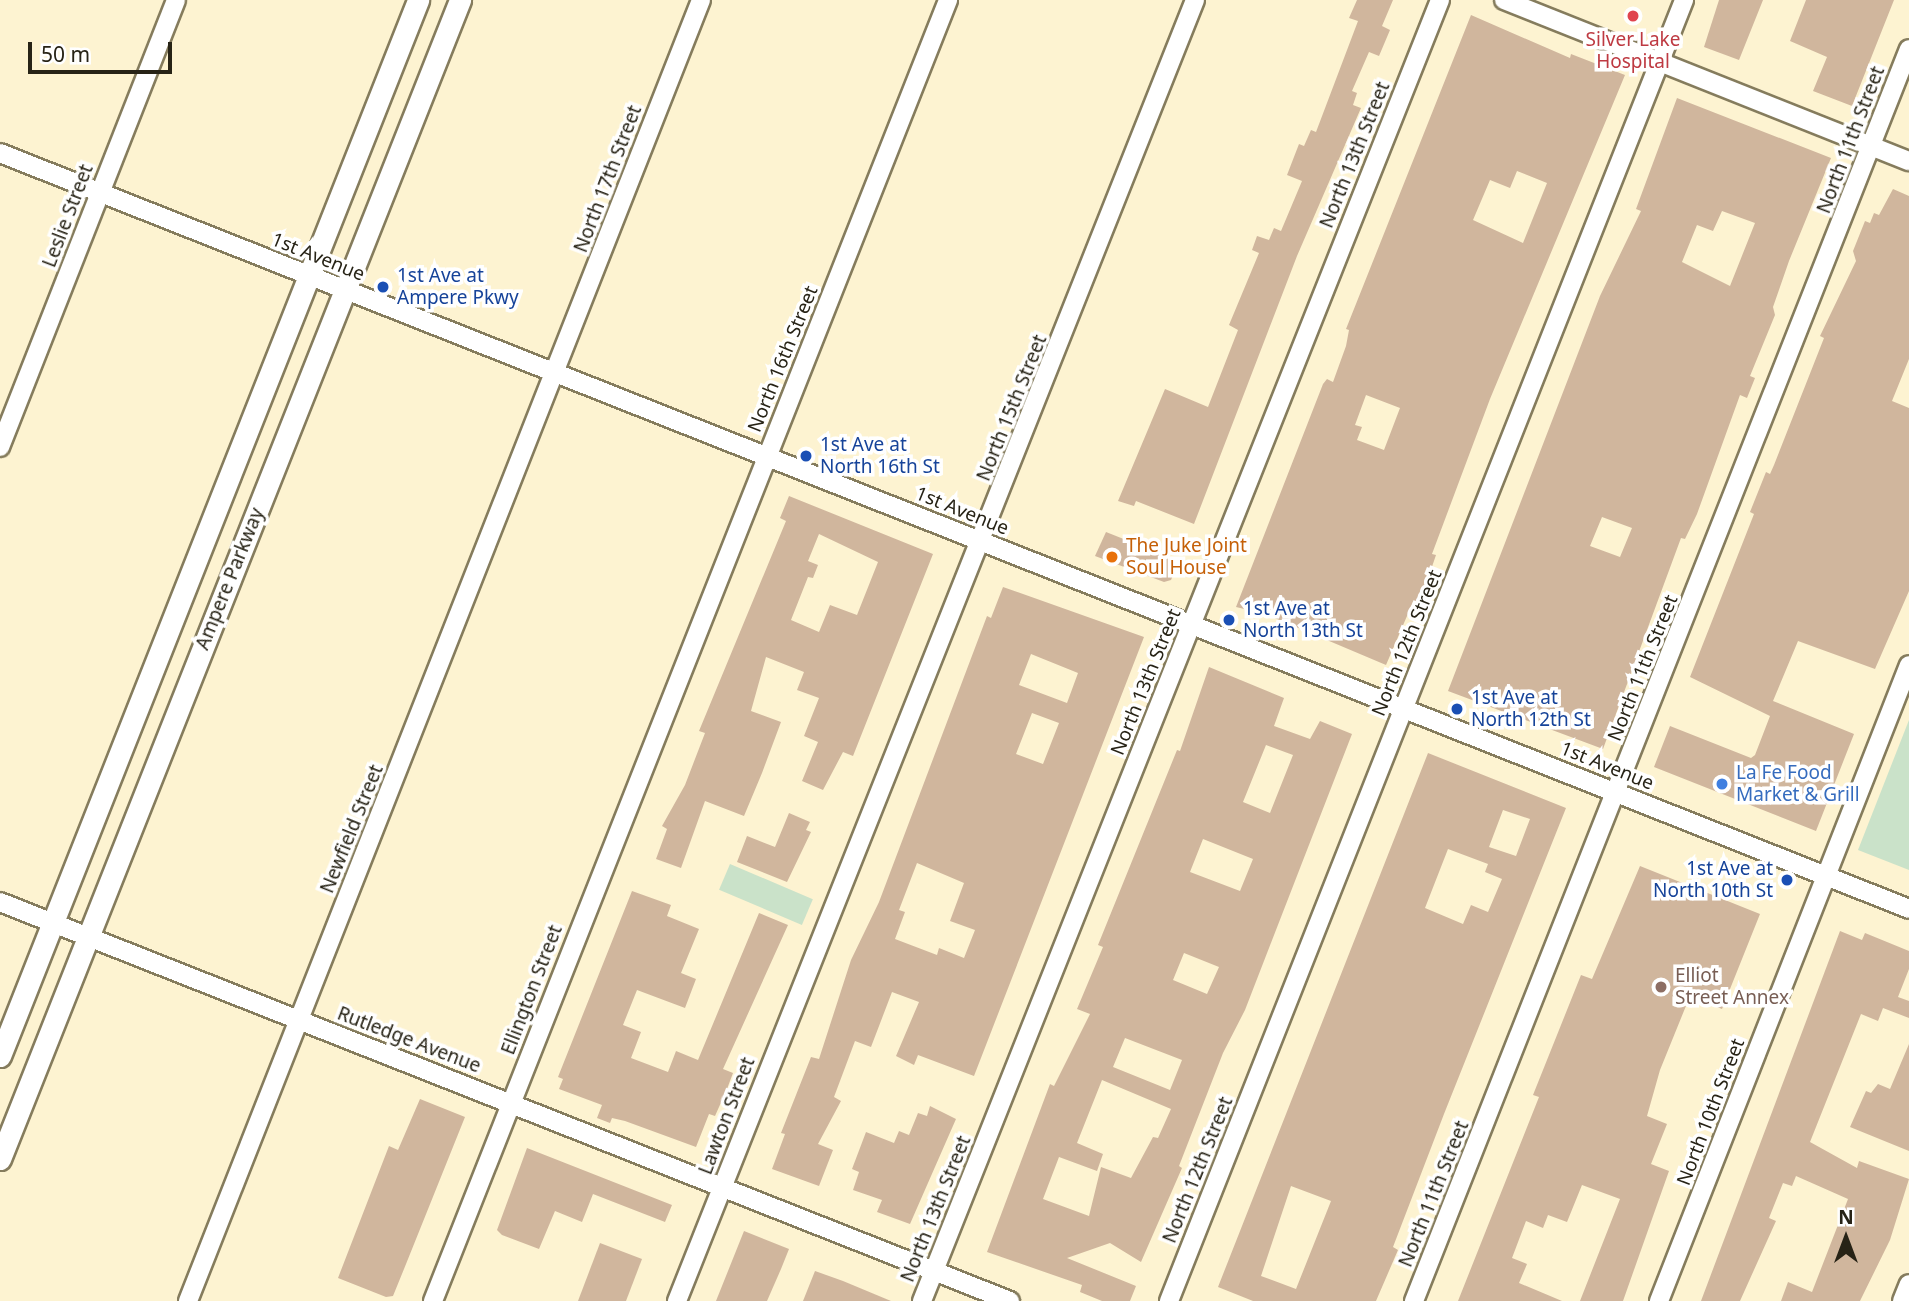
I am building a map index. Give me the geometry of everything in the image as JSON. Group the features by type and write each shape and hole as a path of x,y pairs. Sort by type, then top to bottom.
{"street":[{"name":"Leslie Street","path":"0,447 176,0"},
{"name":"Ampere Parkway","path":"0,1056 418,0"},
{"name":"Ampere Parkway","path":"0,1159 460,0"},
{"name":"North 17th Street","path":"555,373 701,0"},
{"name":"North 16th Street","path":"655,734 948,0"},
{"name":"North 15th Street","path":"816,946 981,542 1195,0"},
{"name":"North 13th Street","path":"922,1301 1440,0"},
{"path":"1504,0 1909,161"},
{"name":"North 12th Street","path":"1169,1301 1684,0"},
{"name":"North 11th Street","path":"1414,1301 1909,49"},
{"name":"1st Avenue","path":"0,153 1909,909"},
{"name":"Newfield Street","path":"188,1301 555,373"},
{"name":"North 10th Street","path":"1659,1301 1909,665"},
{"name":"Ellington Street","path":"433,1301 655,734"},
{"name":"Rutledge Avenue","path":"0,902 1010,1301"},
{"name":"Lawton Street","path":"677,1301 816,946"},
{"path":"1902,1301 1909,1284"}],"green space":[{"path":"1909,720 1909,870 1858,850"},
{"path":"730,864 813,899 802,925 719,890"}],"building":[{"path":"1357,0 1393,0 1382,26 1390,30 1379,56 1369,52 1352,91 1357,93 1353,105 1361,108 1297,256 1194,524 1136,501 1134,506 1118,501 1165,389 1208,407 1238,330 1229,325 1259,253 1252,250 1257,236 1269,240 1274,228 1281,231 1302,181 1287,175 1299,144 1304,146 1311,130 1316,132 1358,21 1349,18"},
{"path":"1719,0 1763,0 1739,60 1704,47"},
{"path":"1806,0 1894,0 1852,106 1813,91 1827,57 1790,41"},
{"path":"1471,15 1570,58 1571,54 1625,75 1490,399 1432,554 1436,555 1419,605 1413,602 1386,665 1265,614 1236,607 1323,384 1327,379 1333,382 1346,346 1349,330 1346,329","holes":["1517,171 1547,183 1523,243 1473,220 1490,180 1510,188","1366,395 1400,408 1384,450 1357,440 1362,427 1355,425"]},
{"path":"1677,98 1831,158 1773,307 1775,315 1750,376 1755,378 1747,398 1740,395 1697,514 1685,539 1681,538 1603,749 1448,691 1600,296 1641,211 1636,209","holes":["1722,211 1755,223 1730,286 1682,262 1697,225 1713,231","1602,517 1632,528 1620,557 1590,546"]},
{"path":"1893,189 1909,196 1909,359 1892,401 1909,408 1909,591 1875,669 1798,641 1773,701 1854,734 1816,831 1654,767 1670,726 1751,758 1755,755 1770,716 1690,677 1754,514 1750,512 1766,472 1770,474 1774,465 1824,338 1820,336 1856,261 1853,251 1865,221 1870,223 1874,213 1879,215"},
{"path":"789,496 933,554 853,756 843,752 823,790 802,781 818,742 804,736 819,698 797,690 804,672 766,657 751,711 781,722 762,773 744,816 705,801 681,868 656,859 667,829 662,826 685,785 705,733 699,731 786,521 780,518","holes":["819,534 878,562 857,615 830,605 819,632 791,620 808,577 813,578 818,565 808,561"]},
{"path":"1106,532 1179,561 1171,580 1164,582 1095,556"},
{"path":"1003,587 1144,637 974,1076 918,1055 914,1065 896,1056 919,1002 892,992 871,1047 855,1041 834,1097 841,1101 818,1144 833,1150 819,1186 772,1169 785,1134 781,1133 811,1057 819,1059 851,960 879,902 987,616 991,618","holes":["1031,654 1078,673 1067,703 1019,685","1032,713 1059,723 1043,764 1016,754","917,863 964,883 950,921 975,930 964,958 939,948 937,955 895,939 905,912 899,910"]},
{"path":"1209,667 1284,698 1274,726 1310,739 1320,721 1352,734 1245,1010 1223,1053 1179,1166 1182,1168 1141,1262 1110,1243 1067,1258 1136,1286 1130,1301 1102,1301 1080,1292 1082,1285 987,1252 1050,1084 1054,1086 1090,1014 1077,1009 1103,947 1098,945 1177,750 1180,751","holes":["1266,745 1293,755 1270,813 1243,802","1203,839 1253,859 1240,891 1190,872","1184,953 1219,967 1207,994 1173,980","1125,1038 1182,1060 1170,1090 1113,1067","1102,1080 1171,1109 1158,1138 1153,1137 1131,1178 1101,1167 1089,1216 1043,1199 1059,1157 1097,1171 1103,1154 1077,1143"]},
{"path":"1428,753 1566,808 1444,1114 1393,1247 1398,1250 1376,1301 1253,1301 1218,1287","holes":["1503,810 1530,819 1516,856 1489,847","1448,849 1488,864 1485,872 1502,879 1488,912 1471,905 1463,924 1425,908","1291,1186 1331,1201 1296,1289 1261,1276"]},
{"path":"789,813 810,822 806,830 811,832 787,882 737,862 747,836 775,847"},
{"path":"1640,866 1760,914 1722,1009 1690,996 1660,1070 1647,1116 1667,1124 1651,1164 1669,1171 1623,1301 1580,1301 1620,1199 1582,1185 1567,1222 1548,1215 1543,1228 1526,1221 1512,1258 1527,1264 1519,1283 1562,1301 1458,1301 1539,1097 1533,1095 1581,975 1592,979"},
{"path":"632,891 671,905 667,916 699,929 681,973 696,979 685,1008 637,990 623,1025 641,1032 631,1058 668,1072 676,1051 698,1060 759,913 788,925 723,1069 733,1073 727,1089 715,1116 709,1114 696,1147 625,1121 612,1118 610,1123 597,1118 602,1105 559,1089 563,1079 558,1077"},
{"path":"1840,931 1862,940 1865,933 1909,951 1909,969 1898,997 1909,1001 1909,1018 1883,1008 1878,1021 1861,1014 1810,1142 1857,1168 1859,1161 1909,1179 1890,1240 1860,1301 1781,1301 1788,1282 1812,1292 1848,1199 1796,1176 1792,1186 1783,1183 1769,1218 1776,1221 1740,1301 1701,1301"},
{"path":"1909,1044 1909,1151 1850,1127 1866,1091 1871,1093 1878,1084 1890,1089"},
{"path":"420,1099 465,1117 393,1296 386,1297 338,1278 389,1146 398,1150"},
{"path":"930,1106 956,1119 910,1224 877,1212 882,1200 853,1190 859,1172 852,1169 866,1132 894,1143 899,1131 909,1135 918,1113 927,1116"},
{"path":"527,1148 672,1205 665,1222 593,1194 582,1222 555,1211 539,1249 502,1235 497,1230"},
{"path":"744,1231 789,1249 781,1269 767,1301 716,1301"},
{"path":"600,1243 642,1259 626,1301 578,1301"},
{"path":"815,1271 843,1281 891,1301 803,1301"}],"place":[{"name":"Silver Lake Hospital","path":"1633,16"},
{"name":"1st Ave at Ampere Pkwy","path":"383,287"},
{"name":"1st Ave at North 16th St","path":"806,456"},
{"name":"The Juke Joint Soul House","path":"1112,557"},
{"name":"1st Ave at North 13th St","path":"1229,620"},
{"name":"1st Ave at North 12th St","path":"1457,709"},
{"name":"La Fe Food Market & Grill","path":"1722,784"},
{"name":"1st Ave at North 10th St","path":"1787,880"},
{"name":"Elliot Street Annex","path":"1661,987"}]}
